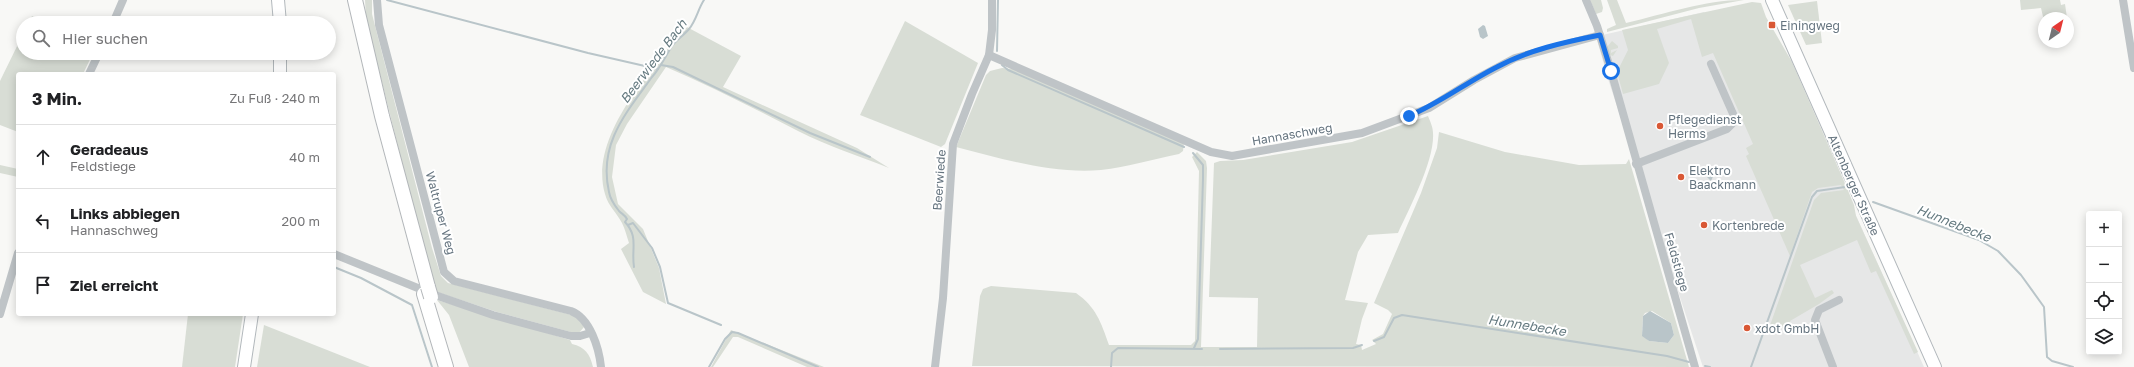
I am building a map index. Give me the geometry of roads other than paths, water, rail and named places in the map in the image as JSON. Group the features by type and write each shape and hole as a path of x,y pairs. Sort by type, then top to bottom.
{"highway":[{"path":"349,0 388,166 426,291 454,367"},
{"path":"355,0 403,200 446,367"}],"main road":[{"path":"278,0 279,16"},
{"name":"Altenberger Straße","path":"1773,2 1935,367"},
{"path":"280,60 280,72"},
{"path":"244,367 252,316"}],"street":[{"path":"116,16 123,0"},
{"name":"Waltruper Weg","path":"377,0 380,25 444,272 454,281 576,313 583,318 590,333 601,367"},
{"name":"Beerwiede","path":"935,367 943,298 954,144 988,55 992,30 992,0"},
{"name":"Feldstiege","path":"1586,0 1600,35 1695,367"},
{"path":"2123,0 2134,68"},
{"name":"Hannaschweg","path":"988,55 1211,152 1232,156 1362,134 1429,108 1479,77 1515,58 1600,35"},
{"path":"90,72 96,60"},
{"path":"1636,164 1727,129 1733,123 1734,116 1711,64"},
{"path":"336,255 435,295 493,315 570,336 580,336 590,333"},
{"path":"0,314 16,260"},
{"path":"1833,367 1815,320 1820,310 1839,300"}],"waterway":[{"path":"387,0 588,53 658,69"},
{"name":"Beerwiede Bach","path":"634,267 634,243 632,233 625,222 627,219 616,207 609,192 607,159 611,144 624,117 658,70 672,46 691,26 704,0"},
{"path":"997,51 998,0"},
{"path":"661,65 673,67 810,133 870,157"},
{"path":"1002,65 1008,70 1184,147"},
{"path":"1193,153 1203,165 1198,339 1194,348"},
{"name":"Hunnebecke","path":"1751,367 1812,197 1817,191 1845,187"},
{"name":"Hunnebecke","path":"1873,202 1979,240 1998,251 2021,275 2044,307 2047,357 2052,361 2073,367"},
{"path":"628,225 633,223 652,248 660,267 668,303 721,325"},
{"path":"336,268 361,278 412,305 432,367"},
{"name":"Hunnebecke","path":"1374,341 1384,337 1394,318 1402,315 1667,356 1689,362"},
{"path":"709,367 725,339 732,332 738,333 818,367"},
{"name":"Hunnebecke","path":"1220,349 1353,348 1362,345"},
{"name":"Hunnebecke","path":"1111,367 1112,353 1118,348 1202,349"},
{"name":"Hunnebecke","path":"1705,366 1710,367"}],"place":[{"name":"Einingweg","path":"1772,25"},
{"name":"Pflegedienst Herms","path":"1660,126"},
{"name":"Elektro Baackmann","path":"1681,177"},
{"name":"Kortenbrede","path":"1704,225"},
{"name":"xdot GmbH","path":"1747,328"}]}
